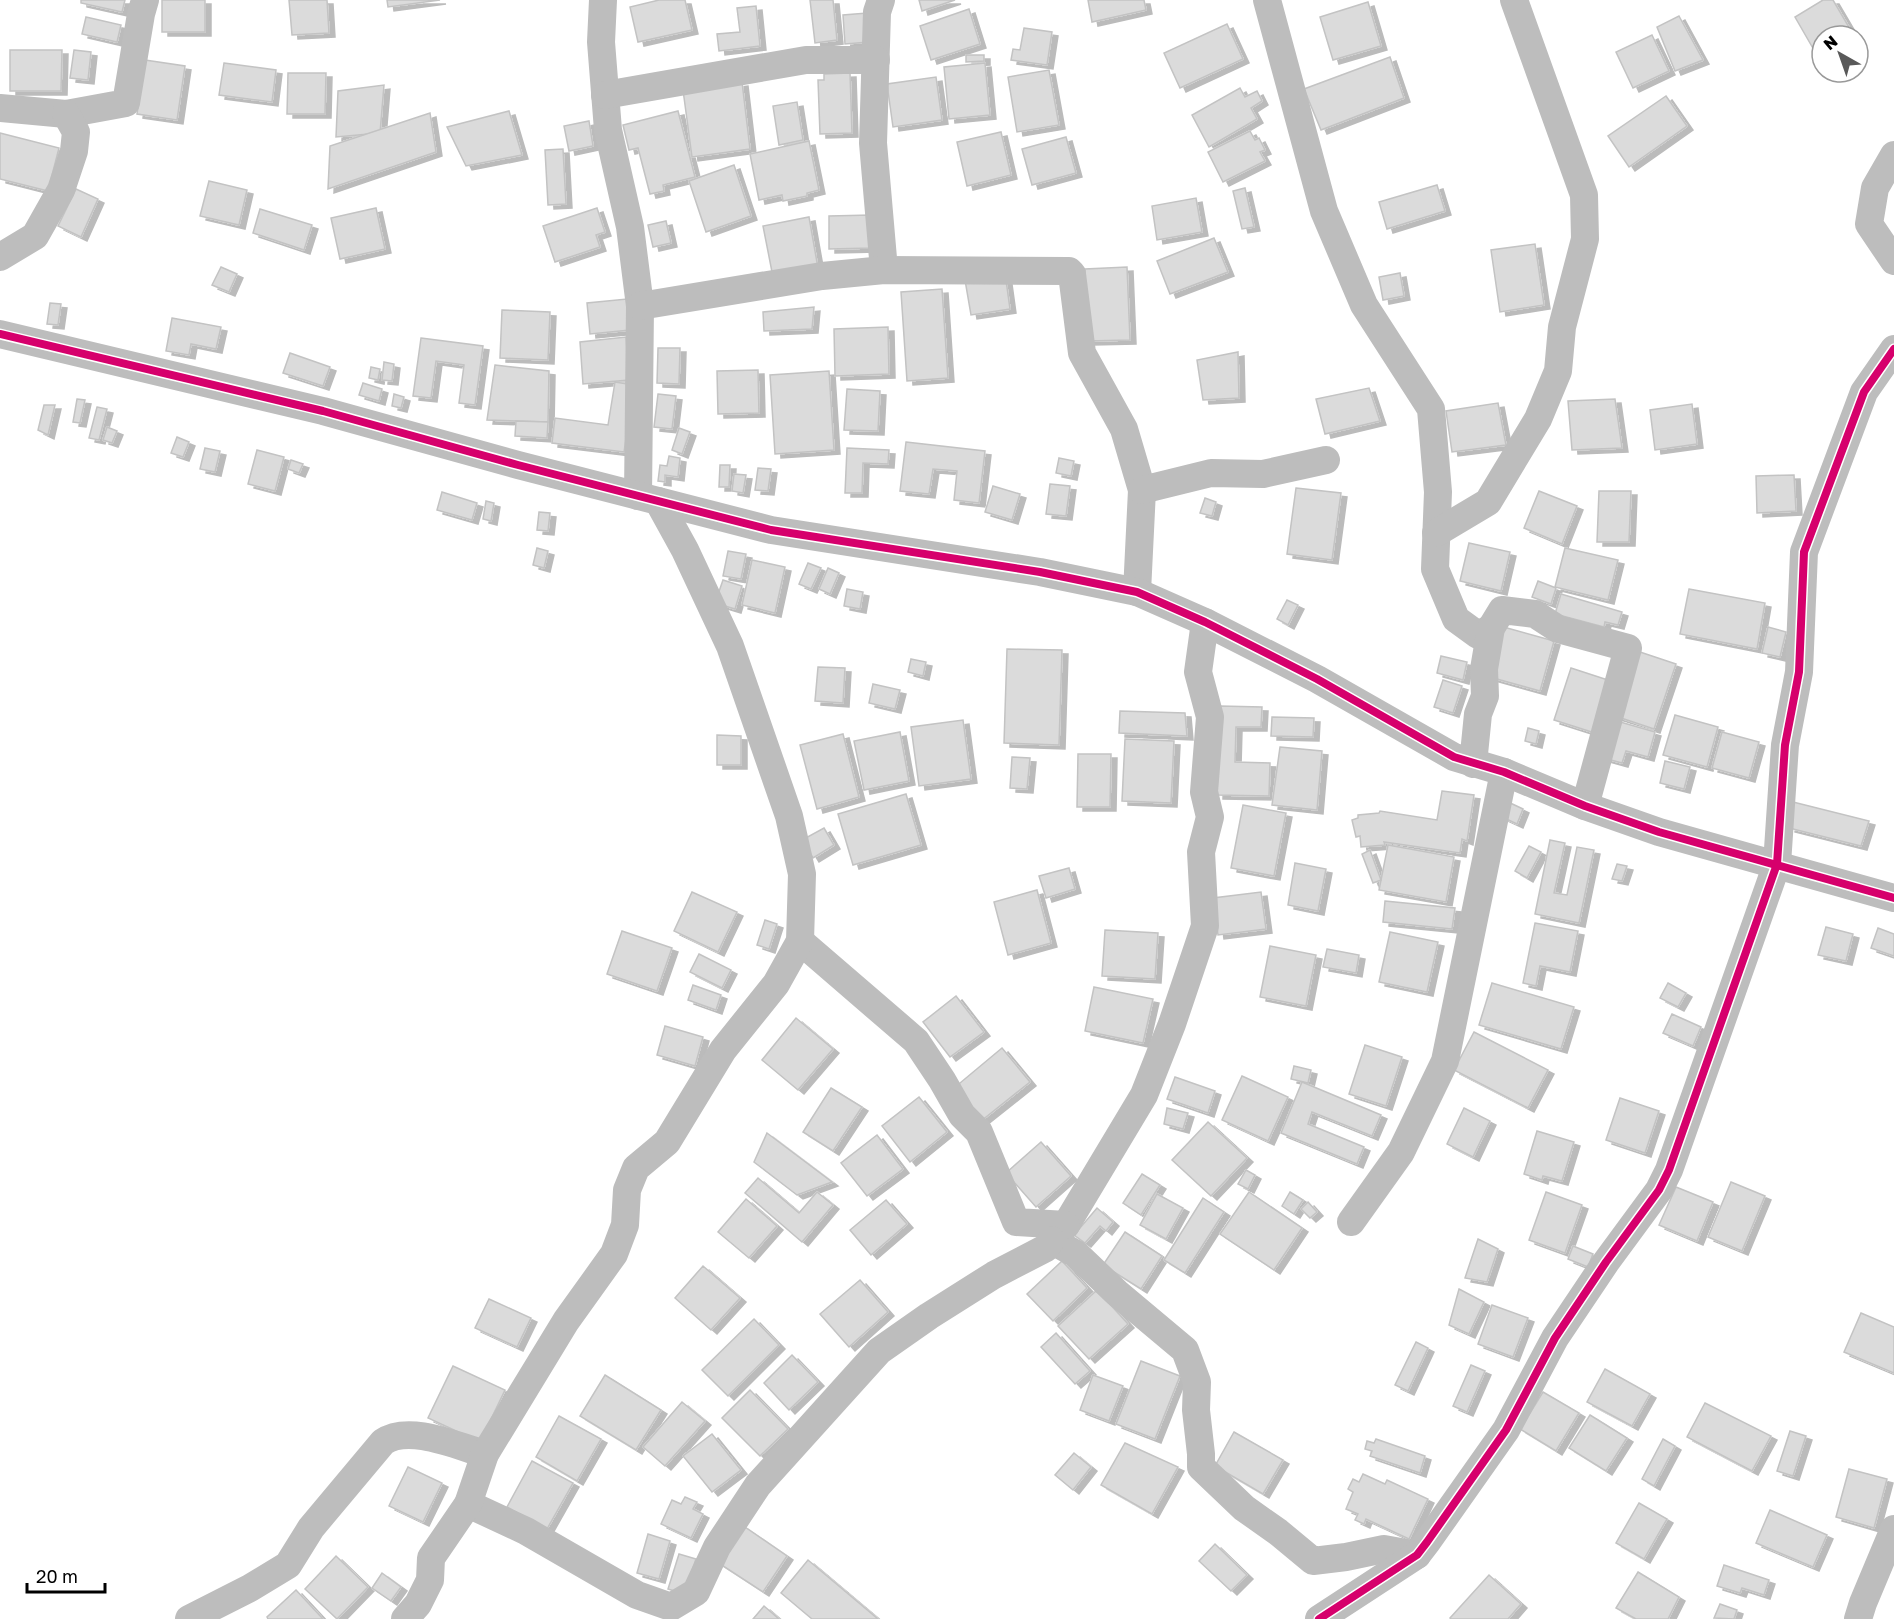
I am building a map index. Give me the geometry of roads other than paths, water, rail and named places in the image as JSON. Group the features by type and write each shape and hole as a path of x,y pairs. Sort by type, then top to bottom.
{"street":[{"path":"0,108 66,114 126,103 145,0"},
{"path":"405,1619 418,1604 430,1580 431,1558 468,1504 485,1454 566,1321 614,1254 625,1226 627,1190 636,1168 667,1142 723,1050 776,984 800,941 802,874 789,816 730,646 685,550 648,499 640,306 630,227 608,130 601,42 603,0"},
{"path":"881,0 877,12 873,143 884,270"},
{"path":"1268,0 1324,211 1364,305 1431,410 1438,492 1435,569 1456,619 1478,635 1491,628"},
{"path":"1436,533 1488,502 1538,419 1558,371 1562,327 1585,239 1584,195 1514,0"},
{"path":"605,95 806,60 876,60"},
{"path":"0,257 35,236 61,190 74,152 76,132 66,114"},
{"path":"1894,155 1875,188 1869,224 1894,261"},
{"path":"640,306 822,276 884,270 1069,271 1072,274 1082,353 1124,429 1142,490 1137,592"},
{"path":"0,334 323,411 771,530 1040,572 1137,592 1205,622 1317,679 1454,757 1504,772 1585,806 1659,832 1894,898"},
{"path":"1319,1619 1417,1555 1506,1430 1555,1338 1606,1262 1659,1190 1669,1170 1777,864 1785,745 1799,672 1804,552 1864,392 1894,350"},
{"path":"1142,490 1211,473 1263,474 1326,460"},
{"path":"1473,764 1478,714 1485,696 1484,669 1491,628 1502,610 1535,614 1558,629 1628,648 1585,806"},
{"path":"468,1504 526,1531 637,1595 675,1613 696,1592 717,1547 758,1485 879,1351 994,1275 1046,1248 1059,1233 1143,1095 1172,1024 1205,926 1201,852 1210,817 1204,792 1210,717 1198,672 1205,622"},
{"path":"1351,1222 1401,1152 1445,1061 1504,772"},
{"path":"800,941 916,1041 962,1115 979,1132 1016,1222 1059,1233 1076,1254 1185,1350 1197,1382 1196,1410 1201,1467 1244,1508 1313,1561 1384,1549 1417,1555"},
{"path":"189,1619 250,1588 288,1565 311,1528 383,1442 391,1437 416,1435 485,1454"},
{"path":"1858,1619 1894,1529"}]}
